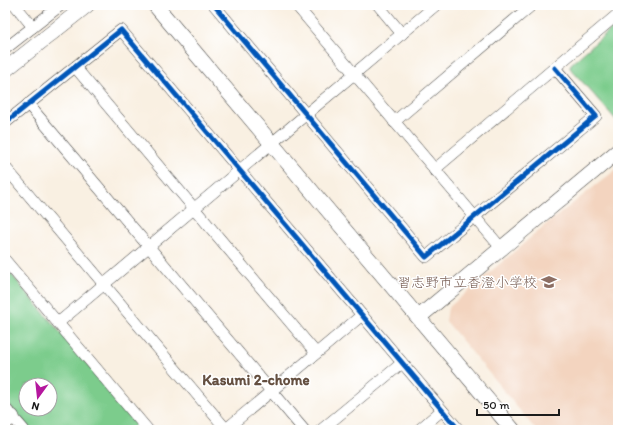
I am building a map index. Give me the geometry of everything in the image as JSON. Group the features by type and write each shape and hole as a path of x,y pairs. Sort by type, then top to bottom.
{"street":[{"path":"15,5 33,27"},
{"path":"5,49 61,5"},
{"path":"5,70 88,5"},
{"path":"156,5 513,430"},
{"path":"214,5 426,257 596,116 555,68"},
{"path":"296,5 502,249"},
{"path":"378,5 402,34"},
{"path":"58,323 436,5"},
{"path":"394,122 532,5"},
{"path":"434,170 618,14"},
{"path":"5,123 121,30 459,430"},
{"path":"75,67 316,353"},
{"path":"28,104 304,430"},
{"path":"419,317 618,151"},
{"path":"5,167 225,430 362,315"},
{"path":"5,260 148,430"},
{"path":"321,430 402,362"},
{"path":"419,430 442,410"},
{"path":"7,416 24,430"}],"shaded area":[{"name":"習志野市立香澄小学校","path":"618,168 618,430 536,430 446,321 448,308 544,226"}],"green space":[{"path":"618,23 618,122 570,68 571,64"},
{"path":"5,267 143,430 30,430 19,417 58,417 58,377 18,377 18,416 5,400"}],"cycle path":[{"path":"214,5 426,257 596,116 555,68"},
{"path":"5,123 121,30 459,430"}],"place":[{"name":"習志野市立香澄小学校","path":"549,282"}],"district":[{"name":"Kasumi 2-chome","path":"256,380"}]}
